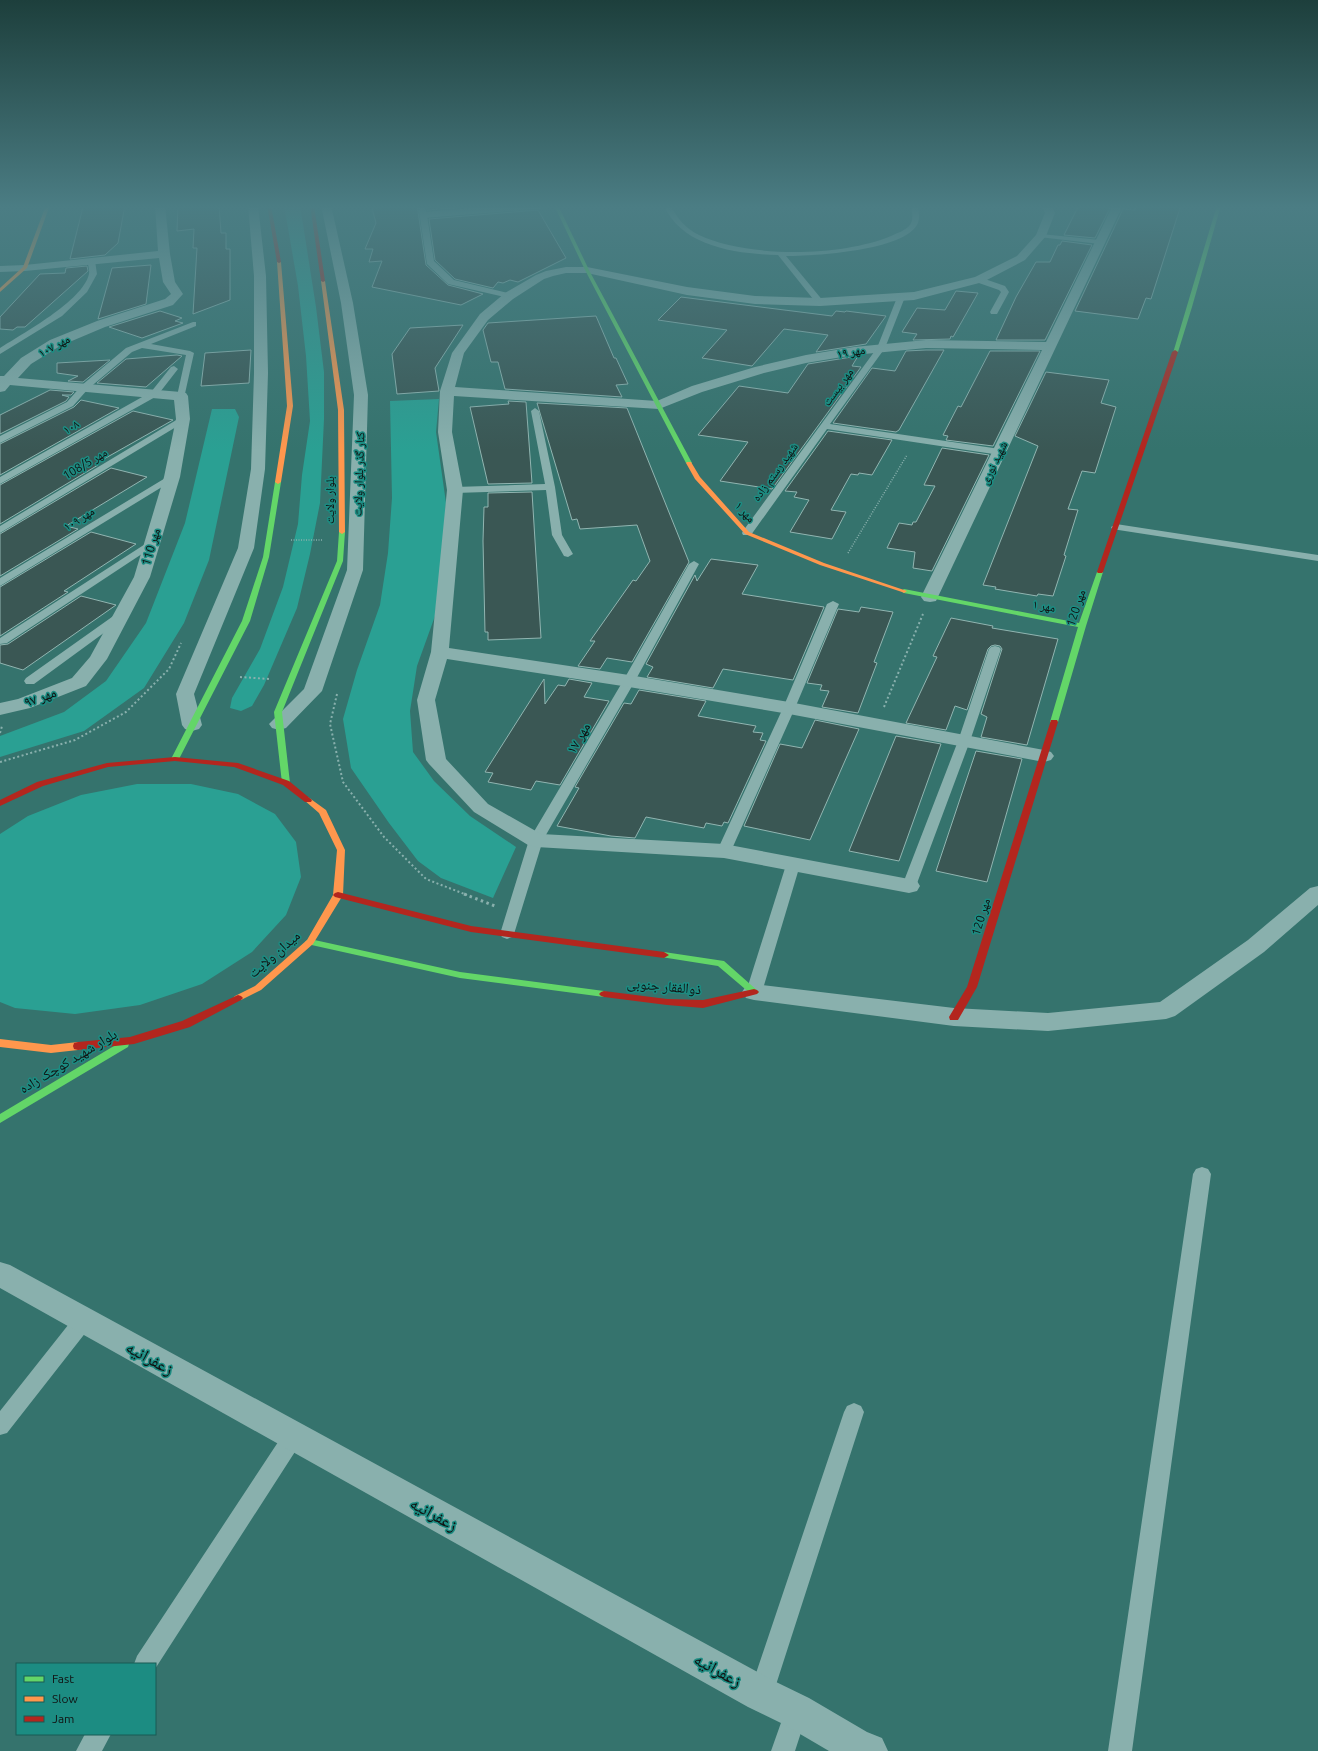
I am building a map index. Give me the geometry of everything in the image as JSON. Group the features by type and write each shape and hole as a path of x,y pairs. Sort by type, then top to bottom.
{"street":[{"name":"مهر ۱۰۷","path":"2,383 26,361 55,343 101,324 169,302 177,294 172,287"},
{"path":"192,725 185,694 246,548 258,468 261,373 260,287"},
{"path":"174,759 246,621 266,557 290,406 282,287"},
{"name":"بلوار ولایت","path":"286,783 278,712 340,561 342,539 341,410 324,287"},
{"name":"کنار گذر بلوار ولایت","path":"279,724 313,691 356,570 361,395 344,287"},
{"path":"524,287 509,296 484,317 458,353 447,391 445,432 455,490 440,652 426,700 436,760 481,808 536,840 724,851 909,886"},
{"name":"مهر ۱","path":"596,287 697,478 747,533 838,569 906,592 1082,626"},
{"path":"683,287 755,300 820,302 914,296 952,287"},
{"name":"شهید نوری","path":"930,597 1079,287"},
{"name":"مهر 120","path":"954,1017 972,986 1044,756 1082,626 1196,287"},
{"name":"مهر ۱۹","path":"659,405 682,394 760,370 808,358 881,348 926,344 1050,346"},
{"path":"2,383 85,387 181,396"},
{"path":"447,391 659,405"},
{"name":"مهر 110","path":"79,682 98,660 142,577 172,477 183,419 181,396"},
{"path":"440,652 629,681 789,708 1044,756"},
{"name":"مهر ۹۷","path":"0,709 23,704 79,682"},
{"name":"میدان ولایت","path":"0,803 40,784 107,765 174,759 235,765 286,783 323,812 341,850 338,895 310,942 258,988 186,1024 130,1040 51,1049 0,1043"},
{"path":"754,992 954,1017 1048,1022 1166,1010 1256,946 1318,893"},
{"name":"ذوالفقار جنوبی","path":"338,895 471,929 721,963 754,992"},
{"name":"ذوالفقار جنوبی","path":"310,942 460,975 667,1002 703,1004 754,992"},
{"name":"بلوار شهید کوچک زاده","path":"0,1118 130,1040"},
{"name":"زعفرانیه","path":"0,1274 761,1694 796,1711 856,1746 869,1751"}],"lane":[{"path":"0,352 59,314 86,287"},
{"path":"471,287 509,296"},
{"path":"808,287 820,302"},
{"path":"994,312 1004,292 1002,288 998,287"},
{"name":"مهر بیست","path":"825,426 881,348 902,297"},
{"path":"0,440 70,404 85,387 129,350 192,324"},
{"path":"142,345 190,353 181,396"},
{"path":"154,394 174,369"},
{"name":"۱۰۸","path":"0,481 154,394"},
{"path":"535,411 550,487 557,535 568,554"},
{"name":"مهر 108/5","path":"0,530 183,419"},
{"path":"825,426 1000,452"},
{"name":"شهید رستم زاده","path":"747,533 825,426"},
{"name":"مهر ۱۰۹","path":"0,583 172,477"},
{"path":"455,490 550,487"},
{"path":"1116,527 1318,558"},
{"path":"3,641 153,542"},
{"name":"مهر ۱۷","path":"507,934 536,840 629,681 694,564"},
{"path":"724,851 789,708 833,604"},
{"path":"30,681 123,614"},
{"path":"909,886 964,741 995,649"},
{"path":"754,992 793,865"},
{"path":"1120,1751 1202,1174"},
{"path":"0,1426 83,1321"},
{"path":"761,1694 854,1412"},
{"path":"146,1663 293,1437"},
{"path":"784,1751 796,1711"},
{"path":"88,1751 99,1735"}],"path":[{"path":"838,569 916,440"},
{"path":"269,541 342,539"},
{"path":"876,724 930,597"},
{"path":"0,762 75,740 126,712 169,669 182,641"},
{"path":"338,688 330,724 343,782 384,837 426,879 513,913"}],"green space":[{"path":"298,287 313,287 324,372 324,419 320,503 297,608 264,685 252,706 241,711 230,708 232,698 260,649 283,587 298,524 302,475 310,421 306,356"},
{"path":"439,399 436,432 446,503 435,616 417,666 410,711 413,752 434,781 470,816 516,847 493,898 441,878 418,861 389,823 351,768 343,719 357,670 380,605 388,553 392,498 390,401"},
{"path":"212,409 235,409 239,417 209,560 184,623 144,688 84,731 0,757 0,736 64,712 106,681 146,623 185,523"},
{"path":"137,784 191,784 238,794 275,814 296,842 301,877 286,915 252,952 202,984 140,1005 75,1014 15,1008 0,1002 0,834 28,816 81,795"}],"building":[{"path":"28,287 70,287 25,327 17,327 13,330 0,329 0,317"},
{"path":"107,287 148,287 146,304 98,319"},
{"path":"195,287 230,287 230,300 193,314"},
{"path":"372,287 455,287 483,294 461,305"},
{"path":"1022,287 1071,287 1045,340 996,340"},
{"path":"1086,287 1155,287 1151,299 1146,298 1138,319 1075,311"},
{"path":"956,291 978,293 953,337 951,336 950,339 913,340 917,334 902,332 917,308 945,310"},
{"path":"681,297 832,316 836,311 846,311 886,316 866,344 816,352 828,335 784,329 752,366 702,358 727,330 658,320"},
{"path":"160,311 182,318 175,321 183,323 142,338 109,327"},
{"path":"596,316 614,358 616,358 628,384 616,385 622,397 505,389 498,362 491,362 483,330 488,323"},
{"path":"463,325 435,368 439,391 397,394 392,354 410,328"},
{"path":"251,350 249,383 201,386 205,353"},
{"path":"944,350 899,430 896,432 833,423 872,368 895,371 906,351"},
{"path":"990,351 1040,351 993,446 946,440 948,436 943,435 958,406 961,407"},
{"path":"177,355 182,356 146,387 97,383 126,359"},
{"path":"858,356 852,366 861,367 772,489 720,481 748,442 698,435 739,386 788,393 808,364"},
{"path":"110,360 83,382 68,381 78,376 57,373 57,363"},
{"path":"1046,372 1109,380 1101,403 1116,407 1095,473 1082,471 1068,509 1078,510 1064,555 1066,556 1053,596 1038,594 1037,596 995,589 996,587 983,585 1038,446 1015,436"},
{"path":"50,390 74,392 71,395 62,395 69,397 66,401 0,434 0,415"},
{"path":"81,400 119,408 0,475 0,444 74,407"},
{"path":"508,401 526,402 532,483 488,484 470,407 509,404"},
{"path":"537,403 627,408 689,562 632,662 607,658 600,669 578,666 595,641 590,641 633,580 636,581 650,561 637,525 580,529 577,519 572,520"},
{"path":"133,411 173,420 95,464 98,465 0,524 0,485"},
{"path":"828,431 892,440 872,475 859,473 858,475 851,474 831,510 846,512 832,539 790,532 809,500 794,497 797,492 785,491"},
{"path":"942,448 989,455 932,571 913,568 915,552 887,548 899,523 912,525 913,522 916,522 935,486 924,485"},
{"path":"111,468 147,477 66,526 78,529 0,576 0,534"},
{"path":"532,492 541,638 488,640 488,632 485,632 483,541 484,507 488,507 488,493"},
{"path":"91,532 136,544 64,591 68,592 0,636 0,587"},
{"path":"711,559 758,565 742,594 824,607 793,680 723,669 713,688 647,677 653,667 646,664 695,575 697,581"},
{"path":"81,596 116,605 23,670 0,663 0,645 8,644"},
{"path":"861,607 893,612 874,662 877,663 858,713 822,707 829,691 820,690 822,685 807,683 838,609 859,612"},
{"path":"951,618 993,626 992,628 1058,639 1027,745 981,737 987,717 981,714 1002,649 1000,646 995,645 988,649 967,710 955,706 946,730 906,723 937,657 933,656"},
{"path":"544,679 545,704 558,685 565,686 569,679 592,683 584,697 609,701 560,785 536,781 531,790 488,782 493,773 485,772"},
{"path":"639,690 706,701 698,716 756,726 753,732 763,733 760,740 766,741 728,823 724,822 722,826 706,823 704,828 646,817 635,838 611,836 557,826 579,788 575,787 624,703 631,704"},
{"path":"815,720 859,729 810,840 744,826 780,744 802,748"},
{"path":"896,736 941,744 899,861 849,851"},
{"path":"976,751 1022,759 987,882 936,871"}],"traffic: fast":[{"path":"596,287 689,463"},
{"path":"1175,352 1196,287"},
{"path":"175,759 246,621 266,557 278,482"},
{"path":"286,783 278,712 340,561 342,532"},
{"path":"1054,722 1082,626 1100,572"},
{"path":"904,591 1082,626"},
{"path":"310,942 460,975 604,994"},
{"path":"664,955 721,963 754,992"},
{"path":"0,1119 124,1044"}],"traffic: slow":[{"path":"0,291 5,287"},
{"path":"278,482 290,406 281,287"},
{"path":"324,287 341,410 342,532"},
{"path":"689,463 697,478 747,533 822,564 904,591"},
{"path":"238,998 258,988 310,942 338,895 341,850 323,812 308,800"},
{"path":"0,1043 51,1049 78,1046"}],"traffic: jam":[{"path":"1100,572 1175,352"},
{"path":"954,1017 972,987 1054,722"},
{"path":"0,803 40,784 107,765 175,759 235,765 286,783 308,800"},
{"path":"338,895 471,929 664,955"},
{"path":"604,994 667,1002 703,1004 754,992"},
{"path":"78,1046 130,1041 186,1024 238,998"}]}
